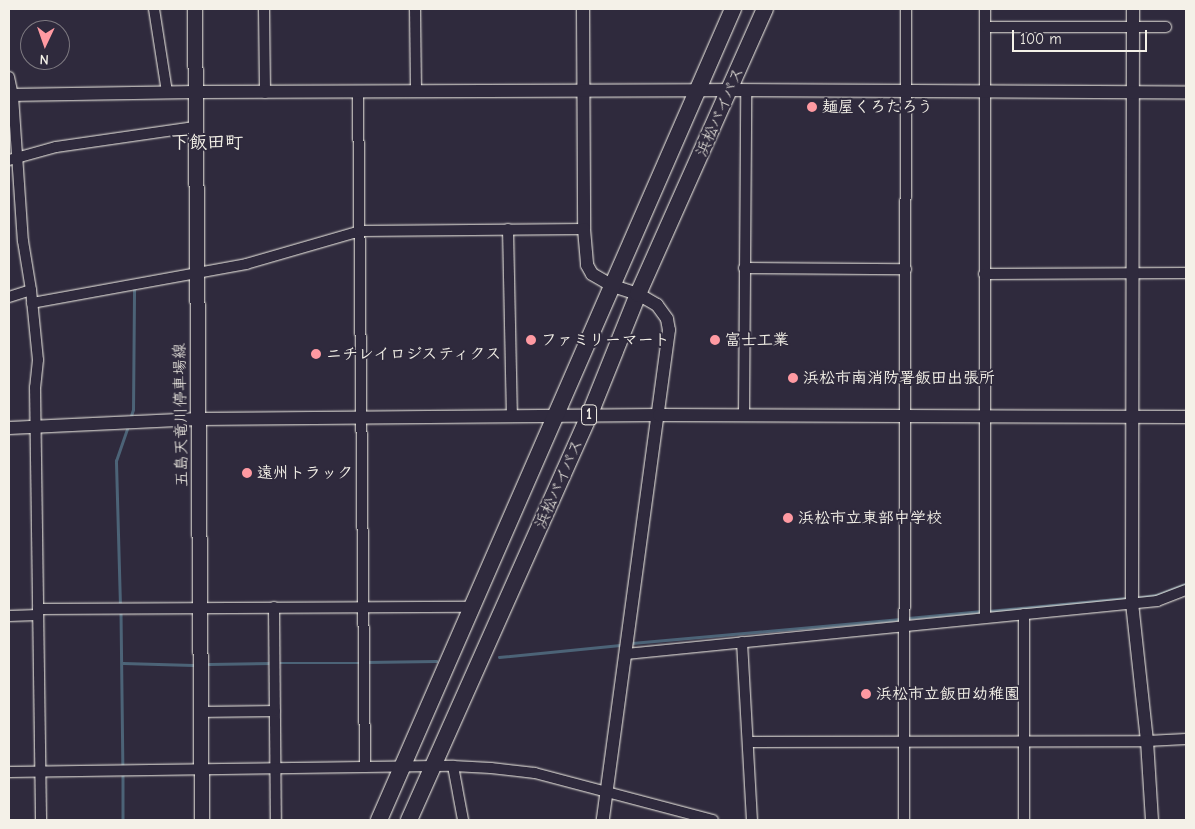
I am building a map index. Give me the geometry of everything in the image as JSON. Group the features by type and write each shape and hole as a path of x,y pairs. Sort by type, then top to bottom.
{"highway":[{"name":"浜松バイパス","path":"379,820 733,9"},
{"name":"浜松バイパス","path":"409,820 589,416 638,294 738,90 765,9"}],"main road":[{"name":"五島天竜川停車場線","path":"195,9 202,820"}],"street":[{"path":"154,9 167,92"},
{"path":"264,9 266,93"},
{"path":"415,9 416,91"},
{"path":"583,9 584,229 587,265 592,274 613,286 638,294 657,305 667,319 668,342 603,820"},
{"path":"904,820 906,625 906,9"},
{"path":"985,9 985,618"},
{"path":"1133,9 1132,603 1147,741 1152,820"},
{"path":"985,27 1166,27"},
{"path":"9,77 13,160 31,290 38,360 35,387 41,820"},
{"path":"11,96 167,92 698,90 1186,92"},
{"path":"738,90 744,268 744,416"},
{"path":"358,92 366,767"},
{"path":"13,160 56,147 195,127"},
{"path":"508,229 512,417"},
{"path":"32,303 197,275 246,264 360,231 584,229"},
{"path":"744,268 906,269"},
{"path":"984,274 1186,274"},
{"path":"9,297 31,290"},
{"path":"9,428 199,419 658,415 1186,417"},
{"path":"626,654 1156,601 1186,590"},
{"path":"9,616 38,612 199,606 473,607"},
{"path":"274,607 276,820"},
{"path":"1024,614 1024,820"},
{"path":"742,642 752,820"},
{"path":"201,712 275,711"},
{"path":"748,742 1147,741 1186,739"},
{"path":"453,766 463,820"},
{"path":"9,772 366,767 432,768 453,766 535,772 607,791 684,816 713,820"}],"waterway":[{"path":"130,419 133,410 134,289 136,289"},
{"path":"120,606 116,461 128,426"},
{"path":"1135,598 1157,595 1186,584"},
{"path":"988,611 1127,598"},
{"path":"908,618 982,611"},
{"path":"121,612 123,769"},
{"path":"632,643 903,619"},
{"path":"499,657 622,645"},
{"path":"366,662 436,661"},
{"path":"123,663 193,665"},
{"path":"209,664 273,663"},
{"path":"278,663 360,663"},
{"path":"123,774 123,820"}],"place":[{"name":"麺屋くろたろう","path":"812,107"},
{"name":"ファミリーマート","path":"531,340"},
{"name":"富士工業","path":"715,340"},
{"name":"ニチレイロジスティクス","path":"316,354"},
{"name":"浜松市南消防署飯田出張所","path":"793,378"},
{"name":"遠州トラック","path":"247,473"},
{"name":"浜松市立東部中学校","path":"788,518"},
{"name":"浜松市立飯田幼稚園","path":"866,694"}],"district":[{"name":"下飯田町","path":"207,143"}]}
